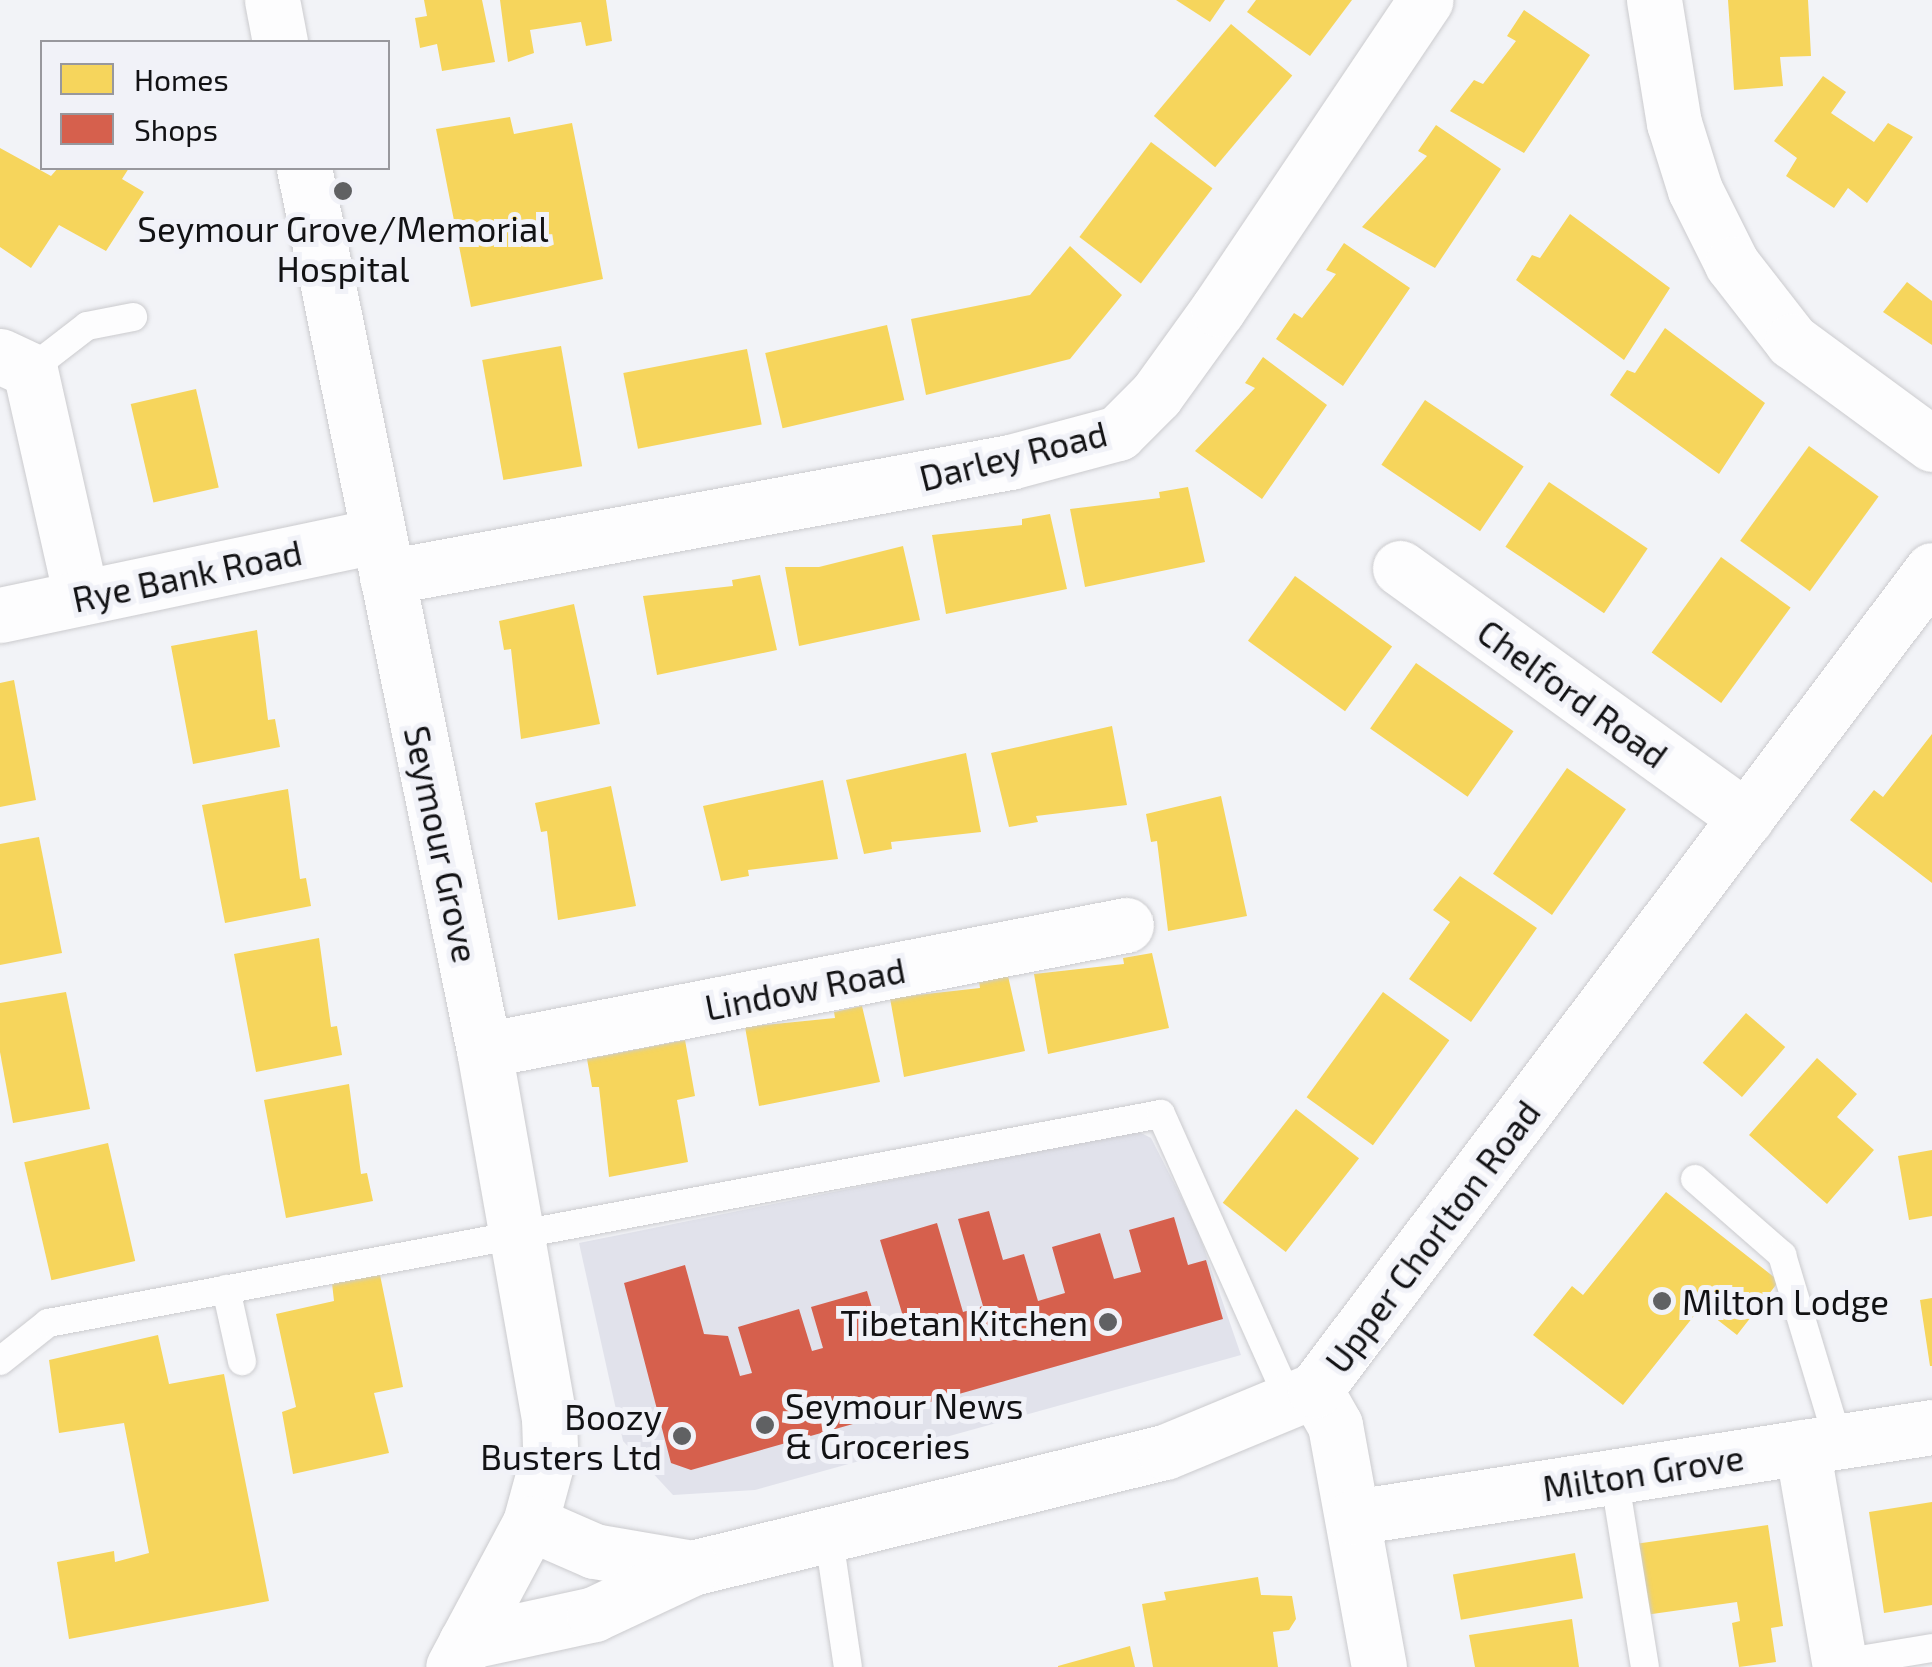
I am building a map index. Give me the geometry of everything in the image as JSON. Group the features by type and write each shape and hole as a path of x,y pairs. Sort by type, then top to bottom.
{"street":[{"path":"272,0 280,40"},
{"name":"Darley Road","path":"381,557 1010,462 1118,433 1156,395 1218,310 1426,0"},
{"path":"1654,0 1674,124 1695,190 1732,264 1792,341 1932,444"},
{"name":"Seymour Grove","path":"304,170 484,1050 549,1418 550,1450 530,1523 459,1654"},
{"path":"15,363 81,597"},
{"name":"Rye Bank Road","path":"0,615 81,597 381,557"},
{"name":"Chelford Road","path":"1400,568 1746,818"},
{"name":"Upper Chorlton Road","path":"1302,1396 1932,570"},
{"name":"Lindow Road","path":"484,1050 1126,926"},
{"path":"459,1654 594,1614 692,1568 829,1539 1165,1452 1302,1396 1335,1425 1379,1667"},
{"name":"Milton Grove","path":"1354,1517 1932,1427"},
{"path":"1820,1444 1831,1666"},
{"path":"530,1523 594,1551 692,1568"}],"lane":[{"path":"15,363 87,326 133,317"},
{"path":"0,1360 48,1323 1161,1114 1302,1396"},
{"path":"1694,1179 1782,1255 1820,1444"},
{"path":"226,1288 242,1361"},
{"path":"1614,1476 1645,1667"},
{"path":"829,1539 848,1667"},
{"path":"1831,1666 1932,1648"}],"shaded area":[{"path":"1137,1131 1151,1138 1197,1228 1241,1355 755,1490 673,1495 623,1441 579,1243"}],"building: Homes":[{"path":"424,0 482,0 495,62 442,71 437,44 420,48 415,18 427,16"},
{"path":"500,0 606,0 612,41 586,46 581,22 530,30 534,53 508,62"},
{"path":"1176,0 1225,0 1210,22"},
{"path":"1256,0 1352,0 1310,56 1247,12"},
{"path":"1728,0 1808,0 1811,56 1780,57 1783,86 1734,90"},
{"path":"1524,10 1590,55 1524,153 1450,111 1474,80 1483,84 1516,41 1507,36"},
{"path":"1231,24 1292,75 1215,167 1154,116"},
{"path":"1823,76 1846,92 1831,113 1874,142 1888,123 1913,137 1867,203 1848,188 1834,208 1786,176 1797,158 1774,141"},
{"path":"510,117 514,134 572,123 603,279 471,307 436,129"},
{"path":"1436,125 1501,169 1435,268 1362,227 1427,156 1418,151"},
{"path":"1151,142 1212,188 1141,283 1079,237"},
{"path":"0,148 51,176 56,170 128,170 122,179 144,192 106,251 59,225 31,268 0,247"},
{"path":"1570,214 1670,288 1624,360 1516,280 1532,255 1540,258"},
{"path":"1344,243 1410,288 1343,386 1276,339 1294,313 1302,318 1336,274 1326,270"},
{"path":"1070,246 1122,295 1070,359 926,395 911,319 1030,295"},
{"path":"1907,282 1932,301 1932,345 1883,312"},
{"path":"887,325 904,400 783,428 765,353"},
{"path":"1665,328 1765,403 1719,474 1610,395 1627,370 1635,373"},
{"path":"561,346 582,466 503,480 482,360"},
{"path":"747,349 762,425 638,449 623,373"},
{"path":"1263,357 1327,405 1262,499 1195,451 1255,388 1245,383"},
{"path":"196,389 219,487 153,502 131,404"},
{"path":"1425,400 1524,467 1480,531 1381,465"},
{"path":"1809,446 1879,497 1810,591 1740,541"},
{"path":"1549,482 1648,549 1604,613 1505,547"},
{"path":"1188,487 1205,562 1085,587 1070,509 1160,498 1159,492"},
{"path":"1050,514 1067,589 946,614 932,535 1022,525 1022,519"},
{"path":"903,546 920,620 799,646 785,567 819,567"},
{"path":"1721,557 1791,608 1721,703 1652,652"},
{"path":"760,575 777,650 657,675 643,596 733,586 732,580"},
{"path":"1295,576 1392,647 1345,711 1248,641"},
{"path":"574,604 600,724 521,739 511,649 504,650 499,621"},
{"path":"257,630 268,720 275,719 280,747 193,764 171,646"},
{"path":"1416,663 1513,731 1468,797 1370,729"},
{"path":"14,680 36,800 0,807 0,683"},
{"path":"1112,726 1127,805 1036,816 1038,822 1009,827 991,753"},
{"path":"1932,734 1932,883 1850,820 1874,790 1883,797"},
{"path":"966,753 981,832 891,842 892,849 864,854 846,780"},
{"path":"1567,768 1626,809 1552,915 1493,874"},
{"path":"823,780 838,859 748,870 749,876 721,881 703,806"},
{"path":"611,786 636,906 558,920 547,831 541,832 535,803"},
{"path":"288,789 300,879 306,878 311,906 225,923 202,805"},
{"path":"1221,796 1247,916 1168,931 1157,841 1151,842 1146,814"},
{"path":"39,837 62,953 0,965 0,844"},
{"path":"1460,876 1537,928 1471,1022 1409,979 1450,922 1433,910"},
{"path":"319,938 331,1027 337,1026 342,1055 256,1072 234,954"},
{"path":"1152,953 1169,1028 1048,1054 1034,974 1124,964 1123,958"},
{"path":"1008,976 1025,1051 904,1077 890,998 980,988 979,981"},
{"path":"66,992 90,1109 13,1123 0,1052 0,1003"},
{"path":"1383,992 1449,1040 1373,1145 1307,1097"},
{"path":"862,1006 880,1082 759,1106 745,1027 835,1018 834,1012"},
{"path":"1746,1013 1785,1047 1742,1097 1703,1063"},
{"path":"685,1040 695,1096 677,1100 688,1162 609,1177 599,1087 592,1087 587,1059"},
{"path":"1817,1058 1857,1094 1837,1117 1874,1150 1827,1204 1749,1135"},
{"path":"349,1084 361,1174 367,1173 373,1201 286,1218 264,1100"},
{"path":"1296,1109 1359,1158 1286,1252 1223,1203"},
{"path":"108,1143 135,1261 51,1280 24,1162"},
{"path":"1932,1150 1932,1216 1909,1220 1898,1156"},
{"name":"Milton Lodge","path":"1666,1192 1779,1281 1737,1335 1701,1307 1623,1405 1533,1335 1572,1286 1583,1295"},
{"path":"380,1275 403,1387 374,1393 389,1453 293,1474 282,1412 296,1407 276,1314 334,1301 332,1283"},
{"path":"1932,1298 1932,1366 1930,1366 1920,1300"},
{"path":"158,1335 169,1384 224,1374 269,1601 69,1639 57,1562 114,1551 115,1562 149,1553 124,1423 59,1433 49,1360"},
{"path":"1932,1502 1932,1605 1884,1613 1869,1512"},
{"path":"1768,1525 1783,1626 1771,1628 1776,1662 1739,1667 1732,1623 1740,1621 1737,1602 1645,1615 1635,1544"},
{"path":"1575,1553 1583,1598 1461,1620 1453,1575"},
{"path":"1258,1577 1261,1595 1292,1596 1296,1619 1289,1630 1273,1632 1278,1667 1153,1667 1142,1604 1166,1600 1164,1592"},
{"path":"1572,1619 1579,1667 1475,1667 1469,1635"},
{"path":"1130,1646 1135,1667 1058,1667 1058,1666"}],"building: Shops":[{"path":"989,1211 1003,1260 1024,1254 1038,1301 1065,1293 1052,1247 1100,1233 1114,1279 1141,1272 1129,1230 1174,1217 1188,1265 1206,1260 1223,1319 691,1470 671,1463 624,1283 685,1265 704,1334 728,1336 740,1376 752,1373 738,1327 799,1309 812,1351 823,1348 811,1307 867,1291 882,1341 908,1333 880,1240 937,1223 963,1312 983,1306 958,1219"}],"place":[{"name":"Seymour Grove/Memorial Hospital","path":"343,191"},
{"name":"Milton Lodge","path":"1662,1301"},
{"name":"Tibetan Kitchen","path":"1108,1322"},
{"name":"Seymour News & Groceries","path":"765,1425"},
{"name":"Boozy Busters Ltd","path":"682,1436"}]}
